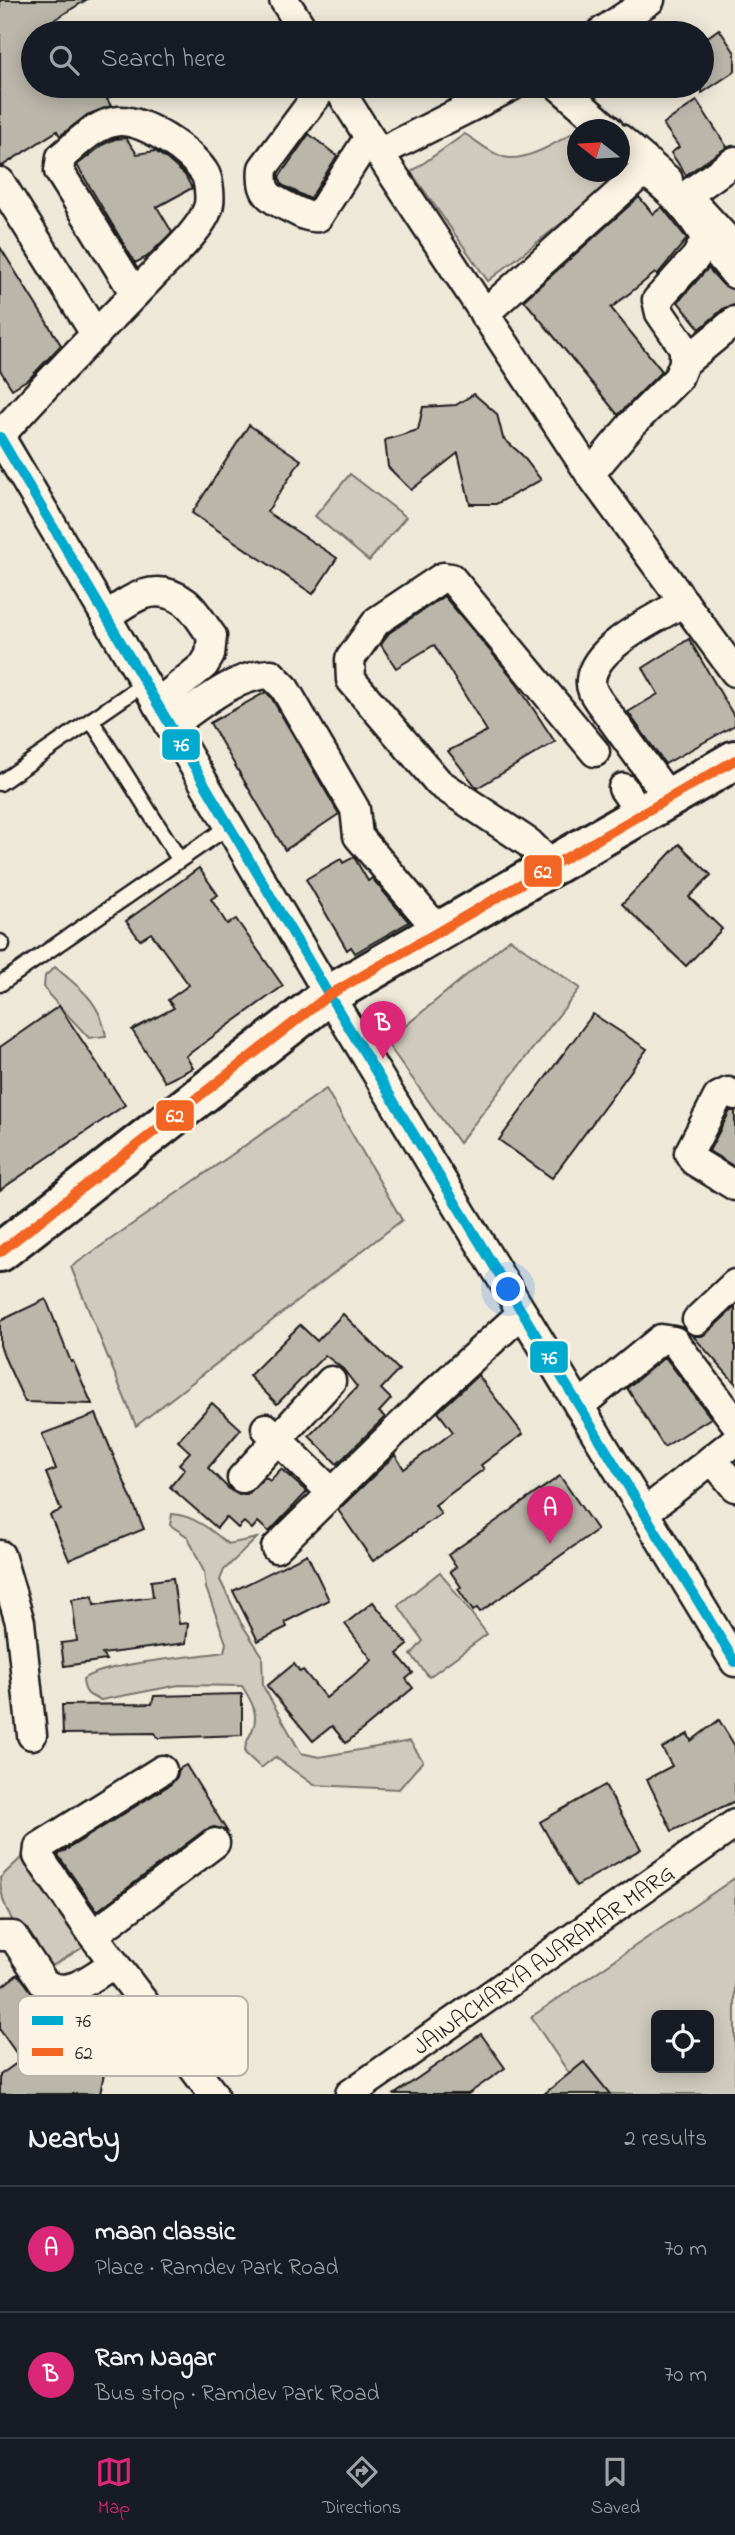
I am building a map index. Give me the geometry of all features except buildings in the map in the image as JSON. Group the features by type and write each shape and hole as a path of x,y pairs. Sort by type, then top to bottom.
{"street":[{"path":"284,0 297,21"},
{"path":"618,21 650,0"},
{"path":"315,98 262,168 261,181 270,199 306,216 318,217 374,145 484,98"},
{"path":"345,98 590,474 735,672"},
{"path":"573,98 596,119"},
{"path":"135,294 58,171 61,157 96,129 118,121 134,122 159,132 205,173 209,207 197,228 135,294 96,335 27,404 0,436 329,995 644,1513 726,1625 735,1662"},
{"path":"630,147 687,195 735,248"},
{"path":"687,195 735,161"},
{"path":"484,314 638,176 649,175 661,183 698,224 706,239 735,274"},
{"path":"0,182 96,335"},
{"path":"590,474 632,424 678,378 684,363 684,348 660,313 657,300 696,257 706,239"},
{"path":"684,363 735,321"},
{"path":"552,866 529,843 439,783 351,680 350,659 377,621 443,578 451,578 595,752"},
{"path":"106,617 142,593 168,594 186,602 212,636 210,654 204,665 157,704"},
{"path":"645,800 591,688 591,679 595,666 619,641 684,602"},
{"path":"157,704 256,675 271,674 284,687 355,809 358,836 439,931"},
{"path":"0,1252 329,995 552,866 645,800 735,760"},
{"path":"735,1096 729,1092 718,1097 689,1153 694,1161 735,1186"},
{"path":"697,1320 735,1284"},
{"path":"276,1548 432,1395 522,1313"},
{"path":"579,1406 661,1339 674,1341 735,1422"},
{"path":"242,1478 272,1434 331,1381"},
{"path":"272,1434 332,1493"},
{"path":"644,1513 735,1441"},
{"path":"712,1459 734,1482"},
{"path":"0,1555 20,1622 32,1735"},
{"path":"139,1996 38,1856 39,1847 162,1770"},
{"name":"JAINACHARYA AJARAMAR MARG","path":"350,2094 735,1824"},
{"path":"93,1935 215,1843"},
{"path":"0,1936 13,1936 44,1983 51,1988 75,1988 114,1963"},
{"path":"199,2076 213,2094"}],"lane":[{"path":"0,783 91,720 157,704"},
{"path":"91,720 179,859"},
{"path":"0,984 229,826"}],"shaded area":[{"path":"465,134 494,153 512,158 532,154 567,136 567,182 614,182 488,281 411,172"},
{"path":"630,159 638,163 630,169"},
{"path":"350,474 406,517 369,561 315,516"},
{"path":"510,939 580,988 459,1143 386,1042"},
{"path":"55,967 81,989 94,1005 106,1036 89,1038 49,995 44,987 45,976"},
{"path":"326,1089 402,1220 136,1426 71,1267"},
{"path":"172,1514 195,1521 228,1544 257,1538 224,1570 220,1580 241,1623 262,1655 263,1686 301,1753 319,1757 410,1741 423,1761 399,1789 314,1785 275,1757 261,1768 245,1753 255,1713 242,1686 179,1685 101,1700 88,1693 83,1679 94,1673 129,1665 224,1652 226,1643 206,1588 204,1572 188,1537 170,1525"},
{"path":"440,1572 487,1634 429,1677 411,1655 423,1641 398,1605"},
{"path":"23,1856 46,1869 89,1944 50,1967 16,1926 4,1904 0,1878"},
{"path":"735,1878 735,2094 583,2094 531,2017"}],"transit line":[{"name":"76","path":"0,437 329,995 735,1662"},
{"name":"62","path":"0,1252 329,995 735,760"}],"place":[{"name":"Ram Nagar","path":"383,1059"},
{"name":"maan classic","path":"550,1544"}]}
